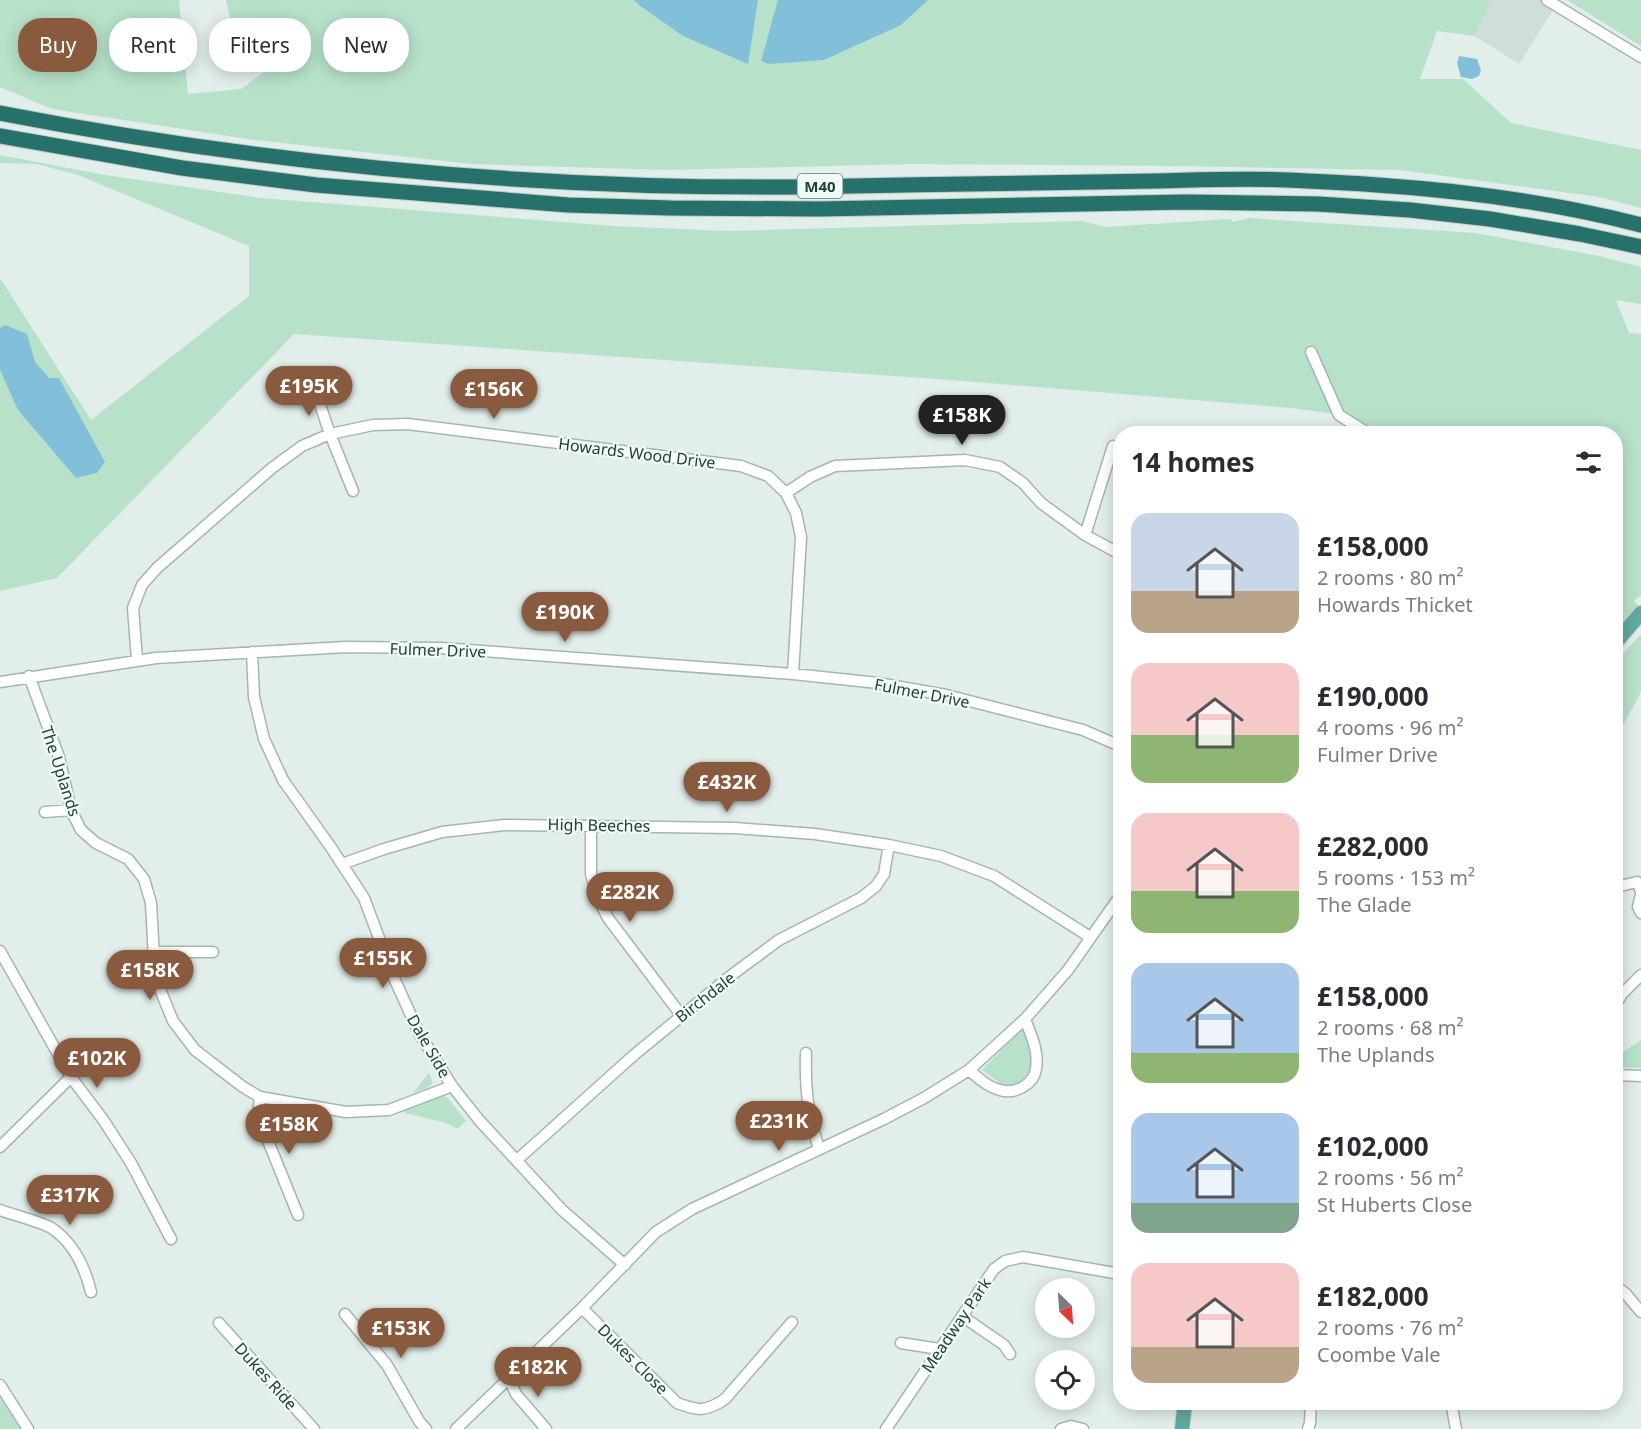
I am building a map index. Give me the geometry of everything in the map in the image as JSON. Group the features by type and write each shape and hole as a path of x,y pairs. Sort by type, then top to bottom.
{"highway":[{"name":"M40","path":"0,113 268,156 351,166 482,177 604,184 785,187 1284,180 1411,187 1503,198 1603,215 1641,225"},
{"name":"M40","path":"0,136 182,168 316,185 568,205 818,209 1186,202 1318,204 1410,210 1490,219 1580,234 1641,248"}],"main road":[{"path":"1623,634 1641,613"},
{"path":"1182,1429 1184,1410"}],"street":[{"path":"1547,0 1641,57"},
{"path":"1311,352 1340,415 1357,426"},
{"path":"315,390 353,491"},
{"name":"Howards Wood Drive","path":"137,660 133,608 142,585 158,568 272,468 302,446 330,434 373,424 408,424 741,466 768,476 786,493 796,513 801,537 793,674"},
{"path":"1085,535 1113,446"},
{"path":"786,493 810,477 835,466 965,460 1000,467 1023,483 1041,503 1085,535 1113,550"},
{"name":"Fulmer Drive","path":"0,682 137,660 346,647 441,648 793,674 878,683 946,696 1083,730 1113,743"},
{"name":"Dale Side","path":"252,652 254,697 264,739 282,780 364,898 394,978 419,1033 452,1086 479,1120 562,1210 625,1265"},
{"name":"The Uplands","path":"29,676 59,758 71,810 81,830 96,843 128,859 144,879 151,903 155,976 173,1021 195,1050 243,1088 260,1097 346,1112 389,1110 452,1086"},
{"path":"45,812 71,810"},
{"name":"High Beeches","path":"342,864 442,832 504,825 735,828 815,834 889,845 941,856 994,876 1090,937"},
{"path":"591,825 591,874 598,898 608,918 681,1015"},
{"name":"Birchdale","path":"517,1160 634,1054 779,940 861,898 876,886 884,873 889,845"},
{"path":"1623,885 1637,882 1641,893 1638,907 1641,913"},
{"path":"456,1429 582,1308 656,1232 692,1209 914,1103 969,1070 1025,1019 1068,970 1113,906"},
{"path":"0,951 71,1077 104,1121 131,1163 171,1239"},
{"path":"152,952 213,952"},
{"path":"1623,993 1641,975"},
{"path":"969,1070 981,1081 1001,1091 1026,1086 1036,1070 1037,1057 1025,1019"},
{"path":"806,1053 806,1098 809,1119 819,1149"},
{"path":"1623,1075 1641,1076"},
{"path":"1,1145 71,1077"},
{"path":"260,1097 258,1116 298,1215"},
{"path":"0,1210 52,1228 76,1252 87,1274 91,1292"},
{"name":"Meadway Park","path":"886,1429 994,1269 1005,1261 1023,1257 1113,1273"},
{"path":"1623,1292 1641,1312"},
{"name":"Dukes Close","path":"582,1308 677,1403 694,1410 712,1408 725,1399 792,1322"},
{"path":"345,1314 387,1365 419,1421 426,1429"},
{"path":"962,1316 1004,1345 1010,1354"},
{"name":"Dukes Ride","path":"219,1323 314,1429"},
{"path":"901,1343 939,1349"},
{"path":"509,1379 516,1394 546,1429"},
{"path":"0,1385 28,1429"},
{"path":"1308,1429 1311,1410"},
{"path":"1452,1410 1456,1429"},
{"path":"1061,1429 1071,1426 1083,1429"}],"shaded area":[{"path":"1491,0 1559,0 1519,64 1475,36"}],"green space":[{"path":"0,0 179,0 181,18 109,18 109,72 186,72 188,94 241,89 264,72 311,72 311,18 230,18 226,0 1491,0 1475,36 1437,31 1420,79 1463,79 1511,123 1641,150 1641,208 1600,197 1400,170 910,164 667,170 470,164 248,139 52,109 0,87"},
{"path":"1567,0 1641,0 1641,46"},
{"path":"0,155 105,175 261,198 612,226 726,231 1082,221 1106,227 1230,219 1233,222 1249,218 1475,233 1599,256 1641,267 1641,304 1616,300 1629,333 1641,334 1641,595 1634,601 1638,605 1623,623 1623,426 1362,426 1350,416 1291,408 951,380 294,334 57,578 0,591 0,278 91,420 249,296 249,246 78,175 37,164 0,163"},
{"path":"1641,634 1641,692 1623,725 1623,654"},
{"path":"1022,1029 1031,1034 1033,1039 1031,1076 1022,1085 1008,1089 982,1070"},
{"path":"1641,1040 1641,1068 1623,1067 1623,1052"},
{"path":"429,1073 433,1083 413,1093"},
{"path":"442,1096 448,1098 466,1121 458,1129 446,1123 405,1113 404,1110"},
{"path":"0,1396 21,1429 0,1429"}],"water":[{"path":"634,0 758,0 748,64 683,36"},
{"path":"778,0 928,0 901,25 824,60 769,64 761,61"},
{"path":"1459,56 1477,59 1481,70 1479,76 1472,79 1461,77 1457,63"},
{"path":"5,325 27,334 35,362 49,378 59,378 105,462 97,473 76,478 18,410 0,370 0,328"}]}
